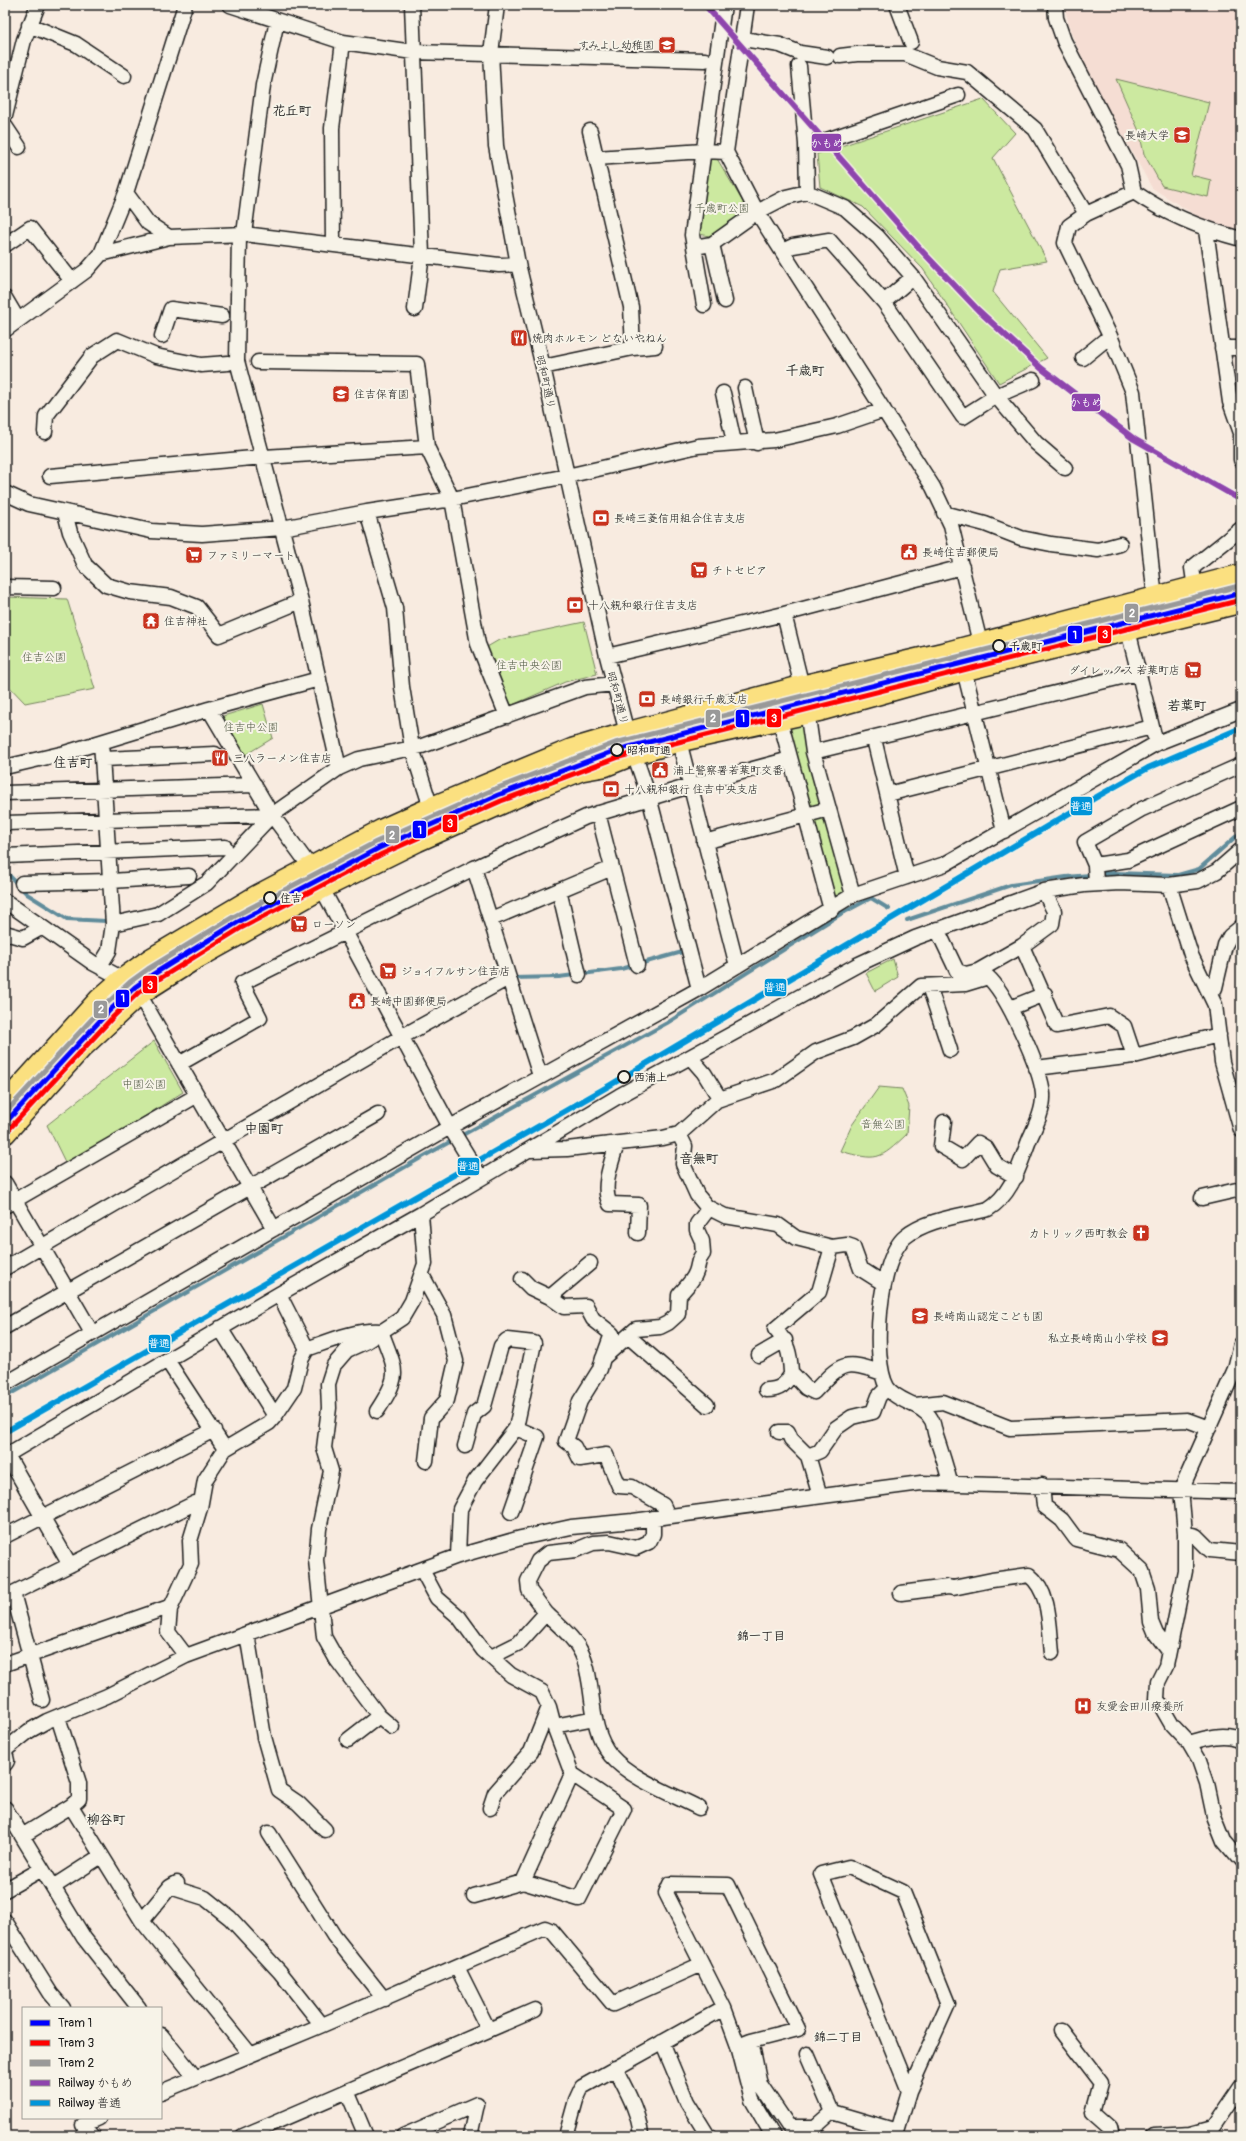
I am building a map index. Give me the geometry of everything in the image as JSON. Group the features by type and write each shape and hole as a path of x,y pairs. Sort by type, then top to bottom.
{"highway":[{"path":"5,1104 81,1019 123,979 181,940 257,896 382,830 431,808 574,749 628,733 803,686 949,652 1155,599 1241,575"},
{"path":"5,1133 82,1048 139,994 190,961 322,888 417,841 527,792 581,770 604,766 634,754 679,741 780,720 964,670 1241,602"}],"street":[{"path":"5,116 29,25 38,5"},
{"path":"5,330 87,270 101,254 126,193 185,5"},
{"path":"230,5 277,22 343,42 413,52 491,53 711,62 739,65"},
{"path":"412,5 422,255 415,309"},
{"name":"昭和町通り","path":"497,5 491,53 496,146 518,264 568,476 607,656 634,754 649,797 699,989"},
{"path":"704,305 692,235 704,151 711,62 724,5"},
{"path":"746,5 743,39 726,152 757,212 933,487 950,525 986,665"},
{"path":"897,5 911,42"},
{"path":"1055,5 1056,18 1064,41 1128,165 1134,192 1154,206 1206,230 1241,239"},
{"path":"277,22 263,85 242,234 237,361 264,457 301,601 339,768"},
{"path":"29,25 76,44 124,76"},
{"path":"743,39 780,45 800,54 834,57 857,54 905,54 937,67 967,72 1035,129 1086,214"},
{"path":"333,245 332,128 343,42"},
{"path":"799,66 806,144 807,192"},
{"path":"806,144 815,144 958,95"},
{"path":"5,126 19,147"},
{"path":"590,131 631,307 633,348"},
{"path":"596,158 704,151 726,152"},
{"path":"694,247 712,244 757,212 786,197 807,192 845,208 878,237 913,277 996,396 1036,443 1065,468"},
{"path":"1134,192 1086,214 1069,226 1065,243 1110,336 1133,392 1155,599"},
{"path":"126,193 148,223 169,237"},
{"path":"5,245 30,228 72,281"},
{"path":"1206,230 1230,402 1241,433 1241,460"},
{"path":"101,254 169,237 242,234 499,265 518,264"},
{"path":"782,251 793,246 829,240 884,302 963,417 996,396 1033,380"},
{"path":"712,244 725,301"},
{"path":"884,302 913,277"},
{"path":"5,298 18,320"},
{"path":"162,336 171,309 222,316"},
{"path":"1083,358 1110,336"},
{"path":"45,432 46,416 92,356 116,340 164,358 200,365 228,362"},
{"path":"543,367 633,348 655,346"},
{"path":"1222,348 1241,348"},
{"path":"258,362 417,364 427,447 452,499 478,644 507,716"},
{"path":"745,388 757,443"},
{"path":"723,393 734,442"},
{"path":"5,493 29,504 151,531 202,534 282,528 367,512 452,499 568,476 698,446 734,442 757,443 837,426 884,410"},
{"path":"50,476 264,457 427,447"},
{"path":"367,512 395,608 402,687 412,748 431,808"},
{"path":"65,513 70,532 85,565 106,585 130,592 171,597 197,607 219,635 301,601"},
{"path":"944,513 985,524 1021,538 1051,544 1098,550 1120,544"},
{"path":"1195,588 1192,568 1241,529"},
{"path":"607,656 784,614 962,567"},
{"path":"5,587 54,588"},
{"path":"784,614 803,686 813,752 853,895"},
{"path":"1128,630 1156,743"},
{"path":"964,670 1004,831"},
{"path":"813,752 1138,673"},
{"path":"5,767 65,753 209,709 319,679"},
{"path":"113,924 158,914 208,883 272,815 339,768 359,759 412,748 507,716 585,687 614,684"},
{"path":"209,709 255,784 272,815 311,868 403,1036 450,1127 481,1178"},
{"path":"5,1384 450,1127 699,989 831,910 853,895 945,864 1156,743 1241,710"},
{"path":"780,720 831,910"},
{"path":"888,794 1152,727"},
{"path":"874,738 907,877"},
{"path":"679,741 737,966"},
{"path":"100,966 109,951 113,924 104,759 101,742"},
{"path":"104,759 215,754"},
{"path":"179,1064 260,1018 242,983 346,931 474,868 598,813 649,797 790,759"},
{"path":"1095,874 1085,842 1142,809 1241,764"},
{"path":"5,793 255,784"},
{"path":"70,1565 6,1456 220,1328 421,1214 690,1057 859,964 937,929 1095,874 1241,808"},
{"path":"704,842 805,814 829,809"},
{"path":"598,813 637,965"},
{"path":"6,823 272,815"},
{"path":"5,856 225,847"},
{"path":"1095,874 1120,883 1169,885 1198,881 1209,876 1241,850"},
{"path":"474,868 540,1076"},
{"path":"491,919 612,868"},
{"path":"22,883 110,881 189,876"},
{"path":"1169,885 1191,955 1215,1005 1222,1062 1241,1130"},
{"path":"559,890 579,975"},
{"path":"529,1150 567,1149 616,1144 663,1138 679,1134 687,1125 720,1099 776,1080 816,1052 852,1038 876,1025 921,986 965,984 983,974 1052,924 1054,911 1044,891"},
{"path":"5,901 41,928 123,979"},
{"path":"1210,992 1215,988 1225,945 1230,936 1241,927"},
{"path":"5,933 23,938 41,928"},
{"path":"937,929 957,971 966,974 983,974"},
{"path":"1022,946 1045,994 1057,1026 1109,1016 1124,1026 1134,1056"},
{"path":"950,1482 931,1418 915,1405 887,1388 878,1356 884,1283 890,1257 904,1238 919,1228 936,1222 988,1209 996,1204 1016,1177 1041,1112 1043,1095 1036,1068 1010,1008 983,974"},
{"path":"5,1268 403,1036 508,978"},
{"path":"929,986 950,1050"},
{"path":"139,994 196,1096 224,1141 249,1188 274,1229"},
{"path":"1010,1008 1045,994"},
{"path":"1036,1068 1134,1056 1219,1035"},
{"path":"690,1057 704,1073 720,1099"},
{"path":"10,1203 196,1096"},
{"path":"5,1327 378,1114"},
{"path":"944,1122 941,1146 963,1159 978,1143 986,1148 997,1166 1016,1177"},
{"path":"679,1134 685,1146 683,1164 697,1196 710,1208 724,1216 778,1225 796,1238 832,1247 847,1245 853,1247 861,1269 884,1283"},
{"path":"616,1144 609,1172 606,1196 610,1204 639,1205 638,1233"},
{"path":"5,1183 10,1203 41,1247 92,1333"},
{"path":"1202,1198 1241,1189"},
{"path":"603,1358 636,1329 651,1326 660,1327 668,1324 678,1314 679,1294 691,1282 696,1272 698,1259 703,1254 702,1241 697,1230 697,1224 710,1208"},
{"path":"392,1727 379,1716 337,1660 324,1637 316,1560 319,1529 331,1471 324,1448 329,1408 328,1384 334,1365 348,1350 367,1341 402,1318 412,1301 425,1264 421,1214"},
{"path":"832,1247 819,1292 775,1329 785,1340 790,1354 792,1373 806,1388 814,1392 837,1368 848,1365 861,1365 882,1373"},
{"path":"550,1297 590,1263"},
{"path":"422,1275 444,1315 456,1361 447,1400 431,1418 426,1461"},
{"path":"522,1279 531,1288 550,1297 564,1307 586,1306 593,1319 612,1334 600,1369 580,1401 566,1442 574,1446 580,1459 606,1455 619,1486 632,1487 664,1505 668,1516"},
{"path":"279,1294 307,1349"},
{"path":"220,1328 275,1416"},
{"path":"186,1656 168,1632 170,1609 191,1564 190,1541 201,1503 205,1480 225,1449 269,1423 275,1416 294,1388 301,1360 307,1349 334,1339 373,1330 381,1331"},
{"path":"377,1411 394,1380 395,1374 395,1368 381,1331"},
{"path":"628,1336 707,1405"},
{"path":"458,1556 460,1509 475,1481 516,1428 534,1343 507,1340 501,1346 484,1406 474,1414 465,1446"},
{"path":"759,1355 785,1340"},
{"path":"1241,1344 1238,1370 1209,1428 1181,1490 1185,1533 1185,1571 1166,1666 1158,1682 1157,1700 1172,1725 1189,1744 1199,1760 1207,1783 1214,1816 1224,1841 1241,1861"},
{"path":"167,1360 225,1449"},
{"path":"766,1390 774,1390 784,1386 792,1373"},
{"path":"808,1456 820,1452 836,1428 852,1417 873,1412 879,1396 887,1388"},
{"path":"915,1405 943,1402 1010,1428 1187,1420 1209,1428"},
{"path":"511,1512 537,1437 516,1428"},
{"path":"5,1536 214,1430"},
{"path":"780,1432 788,1432 791,1439 808,1456 820,1496"},
{"path":"5,1764 7,1760 5,1751 29,1731 107,1696 186,1656 458,1556 521,1538 571,1527 633,1521 921,1483 950,1482 1241,1492"},
{"path":"1042,1485 1044,1506 1062,1520 1076,1539 1119,1550 1142,1571 1148,1589 1151,1622 1156,1634 1169,1651"},
{"path":"42,1700 30,1656 9,1595 196,1503 201,1503"},
{"path":"653,1518 653,1534 649,1542 636,1548 609,1542 593,1543 576,1550 548,1553 538,1560 528,1581 529,1590 546,1613 573,1640 582,1654 595,1718 611,1756 634,1775 699,1808"},
{"path":"1185,1533 1196,1536 1210,1550 1241,1553"},
{"path":"422,1570 437,1598 460,1617 483,1650 511,1675 542,1692 549,1707 554,1726 572,1774 624,1809 579,1899 523,1882 474,1896"},
{"path":"901,1593 948,1587 953,1588 992,1580 1029,1575 1037,1581 1043,1593 1052,1653"},
{"path":"5,1664 166,1608 170,1609"},
{"path":"492,1657 519,1643 546,1613"},
{"path":"247,1634 264,1737 279,1790 298,1803 325,1830"},
{"path":"490,1808 495,1793 531,1752 549,1707"},
{"path":"348,1740 379,1716"},
{"path":"22,1836 71,1806 79,1799 79,1783 58,1717"},
{"path":"554,1726 595,1718"},
{"path":"1189,1744 1208,1737 1237,1738 1241,1740"},
{"path":"523,1882 572,1774"},
{"path":"71,1806 142,1921 250,2054"},
{"path":"5,1808 84,1938 138,2007"},
{"path":"268,1833 334,1936 384,1999"},
{"path":"53,1886 101,1856"},
{"path":"832,2112 897,2130 909,2091 948,2004 903,1892 849,1868 821,1874 909,2091"},
{"path":"5,1890 42,1869"},
{"path":"744,2044 798,2029 728,1885 670,1884 666,1893 724,2008 744,2044 760,2084 789,2127 818,2132 832,2112"},
{"path":"142,1921 173,1885 205,1898 230,1918 280,1972 318,2020 320,2026"},
{"path":"5,1921 62,2007"},
{"path":"162,2092 384,1999 544,1928 552,1931 613,2004 702,1964"},
{"path":"456,1967 488,2029"},
{"path":"566,2136 576,2100 582,2087 724,2008"},
{"path":"243,2136 535,2010"},
{"path":"1061,2031 1101,2083 1093,2112 1110,2127 1112,2136"},
{"path":"162,2036 195,2077"},
{"path":"662,2042 687,2102 708,2136"},
{"path":"744,2044 752,2100 773,2136"},
{"path":"807,2054 832,2112"},
{"path":"615,2068 632,2102 640,2126 641,2136"},
{"path":"1155,2136 1191,2134 1213,2128 1241,2087"},
{"path":"347,2091 366,2136"},
{"path":"403,2136 477,2104 470,2136"},
{"path":"93,2136 83,2125 97,2119"}],"shaded area":[{"name":"長崎大学","path":"1064,5 1241,5 1241,233 1216,228 1152,188 1093,81 1071,33"}],"green space":[{"path":"1116,79 1209,102 1191,175 1211,180 1208,197 1162,186 1144,154 1139,131"},
{"path":"983,99 1015,133 993,158 1047,261 1000,269 993,292 1047,358 999,383 923,269 863,207 820,187 817,154"},
{"name":"千歳町公園","path":"709,156 716,157 749,212 715,237 699,234"},
{"name":"住吉公園","path":"5,597 67,599 95,689 25,703 5,682"},
{"name":"住吉中央公園","path":"584,622 597,674 565,682 510,706 487,647 499,640"},
{"name":"住吉中公園","path":"263,704 273,738 245,755 223,716"},
{"path":"806,717 826,807 807,811 784,722"},
{"path":"827,813 848,890 832,900 808,816"},
{"path":"893,959 898,977 875,991 866,973"},
{"name":"中園公園","path":"154,1041 183,1092 67,1166 47,1125"},
{"name":"音無公園","path":"879,1087 902,1089 909,1106 907,1134 890,1149 877,1156 862,1156 840,1151 852,1125"}],"waterway":[{"path":"907,920 1011,885 1066,877 1114,873 1178,875 1199,869 1241,832"},
{"path":"5,871 27,894 67,919 106,921"},
{"path":"5,1397 426,1155 667,1023 839,915 871,898 889,909"},
{"path":"512,978 559,977 621,969 686,951"}],"tram line":[{"name":"2","path":"5,1113 104,1006 130,982 148,969 235,916 376,842 495,789 615,743 1239,586"},
{"name":"1","path":"5,1123 109,1011 135,987 152,975 238,922 379,848 498,795 617,750 1241,593"},
{"name":"3","path":"10,1128 114,1016 139,992 241,928 382,854 501,801 619,757 1241,600"}],"rail line":[{"name":"かもめ","path":"705,5 921,250 978,310 1041,368 1134,439 1241,500"},
{"name":"普通","path":"5,1432 607,1087 1100,795 1148,768 1241,728"}],"place":[{"name":"すみよし幼稚園","path":"667,45"},
{"name":"長崎大学","path":"1182,135"},
{"name":"焼肉ホルモン どないやねん","path":"519,338"},
{"name":"住吉保育園","path":"341,394"},
{"name":"長崎三菱信用組合住吉支店","path":"601,518"},
{"name":"長崎住吉郵便局","path":"909,552"},
{"name":"ファミリーマート","path":"194,555"},
{"name":"チトセピア","path":"699,570"},
{"name":"十八親和銀行住吉支店","path":"575,605"},
{"name":"住吉神社","path":"151,621"},
{"name":"千歳町","path":"999,646"},
{"name":"ダイレックス 若葉町店","path":"1193,670"},
{"name":"長崎銀行千歳支店","path":"647,699"},
{"name":"昭和町通","path":"617,750"},
{"name":"三八ラーメン住吉店","path":"220,758"},
{"name":"浦上警察署若葉町交番","path":"660,770"},
{"name":"十八親和銀行 住吉中央支店","path":"611,789"},
{"name":"住吉","path":"270,898"},
{"name":"ローソン","path":"299,924"},
{"name":"ジョイフルサン住吉店","path":"388,971"},
{"name":"長崎中園郵便局","path":"357,1001"},
{"name":"西浦上","path":"624,1077"},
{"name":"カトリック西町教会","path":"1141,1233"},
{"name":"長崎南山認定こども園","path":"920,1316"},
{"name":"私立長崎南山小学校","path":"1160,1338"},
{"name":"友愛会田川療養所","path":"1083,1706"}],"district":[{"name":"花丘町","path":"292,110"},
{"name":"千歳町","path":"805,370"},
{"name":"若葉町","path":"1187,705"},
{"name":"住吉町","path":"73,762"},
{"name":"中園町","path":"264,1128"},
{"name":"音無町","path":"699,1158"},
{"name":"錦一丁目","path":"761,1636"},
{"name":"柳谷町","path":"106,1819"},
{"name":"錦二丁目","path":"838,2037"}]}
